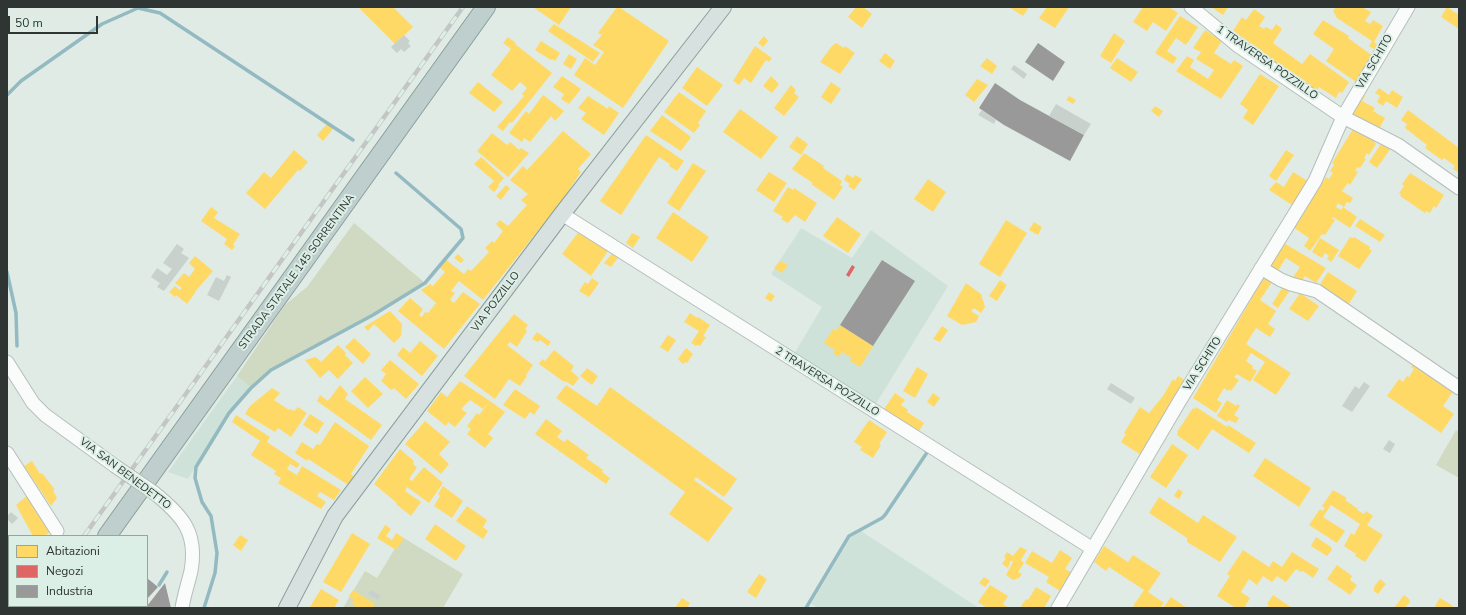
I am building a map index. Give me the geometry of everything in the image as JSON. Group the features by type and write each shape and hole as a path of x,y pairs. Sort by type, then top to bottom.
{"highway":[{"name":"STRADA STATALE 145 SORRENTINA","path":"108,535 486,7"}],"main road":[{"name":"VIA POZZILLO","path":"286,608 335,516 562,214 723,7"}],"street":[{"name":"1 TRAVERSA POZZILLO","path":"1192,7 1237,45 1343,117"},
{"name":"VIA SCHITO","path":"1058,608 1179,402 1315,181 1343,117 1408,7"},
{"path":"1343,117 1398,145 1459,188"},
{"name":"2 TRAVERSA POZZILLO","path":"562,214 1093,549"},
{"path":"1261,268 1286,282 1317,291 1459,388"},
{"name":"VIA SAN BENEDETTO","path":"8,368 33,403 45,414 153,492 177,513 184,522 190,534 193,559 182,608"},
{"path":"7,453 57,531"}],"shaded area":[{"path":"354,223 425,283 373,315 271,370 251,388 237,376 285,305 307,287"},
{"path":"801,228 852,258 871,230 948,286 874,407 794,354 822,307 771,274"},
{"path":"237,376 251,388 229,413 188,479 168,472"},
{"path":"1456,430 1459,432 1459,478 1436,465"},
{"path":"861,531 979,608 818,608 811,604 851,537"},
{"path":"402,537 463,574 443,608 343,608 365,571 377,578"}],"building: Abitazioni":[{"path":"358,7 393,7 413,27 395,44"},
{"path":"533,7 571,7 559,25"},
{"path":"617,7 669,41 623,108 574,75 585,58 595,65 604,52 593,45 602,35 598,33"},
{"path":"856,7 863,7 872,14 862,28 848,17"},
{"path":"1009,7 1029,7 1023,16"},
{"path":"1047,7 1069,7 1055,28 1039,18"},
{"path":"1143,7 1169,7 1178,13 1166,31 1153,22 1147,31 1133,22"},
{"path":"1211,7 1228,7 1223,15"},
{"path":"1336,7 1362,7 1371,12 1365,21 1370,24 1373,20 1383,26 1374,42 1378,45 1376,50 1369,46 1372,41 1337,18 1333,11"},
{"path":"1447,7 1459,15 1459,29 1441,17"},
{"path":"1254,9 1265,17 1259,26 1264,29 1266,27 1272,30 1276,24 1282,29 1273,43 1302,64 1310,54 1349,82 1342,93 1339,92 1336,98 1319,87 1317,91 1265,60 1268,56 1233,31 1242,17 1246,20"},
{"path":"1180,16 1198,27 1186,45 1176,38 1167,51 1177,58 1173,64 1155,53"},
{"path":"1323,20 1349,36 1348,38 1373,56 1356,82 1326,61 1334,49 1313,34"},
{"path":"554,24 600,53 593,62 548,31"},
{"path":"1205,30 1222,41 1214,53 1231,64 1234,60 1243,66 1221,99 1176,71 1187,56 1194,60 1190,67 1208,79 1214,70 1196,59 1201,52 1193,48"},
{"path":"1114,33 1125,41 1111,63 1100,56"},
{"path":"764,36 768,41 763,47 758,43"},
{"path":"508,37 552,73 512,123 510,122 503,131 497,127 524,96 522,94 527,88 520,82 512,91 491,75 511,49 503,43"},
{"path":"541,41 560,53 555,61 535,50"},
{"path":"836,43 844,48 845,46 855,53 840,74 820,62"},
{"path":"755,46 772,58 769,62 766,60 751,83 744,78 739,85 733,81"},
{"path":"885,53 895,61 890,69 879,61"},
{"path":"569,54 577,59 571,69 563,64"},
{"path":"987,58 997,66 992,74 980,66"},
{"path":"1117,58 1138,72 1131,82 1110,68"},
{"path":"697,67 723,85 707,106 682,88"},
{"path":"1260,74 1279,86 1253,125 1243,118 1248,110 1240,104"},
{"path":"562,76 581,89 569,104 561,99 564,94 553,87"},
{"path":"771,76 779,84 772,93 763,86"},
{"path":"977,79 988,85 974,102 965,95"},
{"path":"478,82 503,102 494,112 469,93"},
{"path":"831,82 841,89 831,104 821,97"},
{"path":"791,85 796,90 794,93 799,97 784,116 774,108"},
{"path":"1379,88 1389,95 1392,90 1403,97 1397,108 1386,101 1383,106 1377,102 1380,96 1375,93"},
{"path":"679,92 706,111 698,123 700,125 694,133 664,112"},
{"path":"1363,94 1365,96 1362,101 1375,108 1373,111 1385,118 1379,129 1352,114"},
{"path":"543,95 564,111 555,121 551,116 530,142 524,138 522,142 509,133 526,111 529,114"},
{"path":"588,96 608,109 609,106 619,113 604,135 581,119 586,113 578,108"},
{"path":"1069,96 1076,100 1073,104 1066,100"},
{"path":"1155,106 1163,111 1159,117 1151,111"},
{"path":"740,109 778,137 761,159 723,132"},
{"path":"1408,110 1459,148 1459,173 1453,169 1455,166 1444,158 1442,160 1425,148 1427,145 1405,128 1407,124 1401,120"},
{"path":"662,115 691,137 681,151 650,131"},
{"path":"327,124 333,129 323,141 317,135"},
{"path":"1353,129 1357,129 1375,141 1374,142 1376,144 1369,155 1367,153 1364,158 1366,159 1360,168 1358,167 1355,170 1358,172 1350,185 1348,183 1342,191 1353,198 1350,203 1347,202 1344,207 1338,203 1336,207 1341,210 1343,207 1357,217 1350,228 1333,217 1332,218 1335,220 1325,235 1322,234 1310,251 1304,246 1309,238 1293,227 1326,177 1329,179 1333,173 1330,171 1334,165 1332,163"},
{"path":"563,131 591,154 578,169 581,172 563,199 483,300 459,281 451,291 455,293 450,300 454,303 463,292 480,304 444,349 398,311 410,298 423,309 419,315 422,317 425,312 428,313 436,303 421,290 430,284 433,286 445,272 438,266 445,259 464,274 468,269 471,271 489,252 485,248 492,241 494,243 503,231 496,224 500,220 508,226 527,205 521,200 528,194 510,180 523,166 527,170"},
{"path":"492,133 507,145 510,142 519,150 521,148 529,153 508,177 477,151"},
{"path":"646,135 684,161 677,171 669,166 670,164 659,157 621,215 600,201"},
{"path":"797,136 808,144 801,155 789,147"},
{"path":"1382,142 1391,148 1377,168 1369,162"},
{"path":"294,150 308,162 300,171 298,170 265,209 246,193 264,172 271,178"},
{"path":"1286,150 1294,155 1276,181 1269,176"},
{"path":"804,153 824,166 823,168 842,181 840,185 843,187 834,200 811,184 813,183 792,169"},
{"path":"481,157 504,178 494,192 488,187 494,181 474,164"},
{"path":"693,163 706,171 679,211 667,203"},
{"path":"769,172 787,183 774,202 756,190"},
{"path":"1293,172 1311,183 1292,205 1269,190 1276,182 1284,187"},
{"path":"1410,173 1444,195 1436,208 1434,206 1430,213 1426,211 1425,213 1400,196 1401,194 1399,193 1404,186 1402,184"},
{"path":"847,174 853,178 855,175 862,179 854,190 848,186 850,184 844,180"},
{"path":"928,179 946,192 933,212 914,199"},
{"path":"506,185 510,188 501,200 496,196"},
{"path":"788,187 793,190 794,188 817,203 805,222 795,215 788,223 781,219 783,217 773,211"},
{"path":"211,207 218,212 214,218 240,234 233,245 235,246 232,250 224,244 227,239 201,221"},
{"path":"673,212 709,237 692,262 656,238"},
{"path":"837,217 861,234 848,253 823,236"},
{"path":"1360,219 1385,235 1380,242 1355,226"},
{"path":"1006,220 1027,233 1000,277 979,264"},
{"path":"1034,222 1042,227 1038,235 1029,230"},
{"path":"580,230 608,251 591,276 562,254"},
{"path":"632,233 640,237 633,248 626,243"},
{"path":"1350,237 1354,237 1370,247 1369,249 1372,251 1359,269 1338,256"},
{"path":"1320,238 1339,250 1331,262 1327,259 1329,256 1325,253 1322,258 1312,252"},
{"path":"1282,242 1326,268 1316,283 1305,276 1300,284 1292,279 1300,267 1286,258 1277,272 1267,265"},
{"path":"615,250 621,254 611,267 604,263"},
{"path":"458,254 464,260 461,263 454,258"},
{"path":"195,256 213,271 187,304 176,295 175,297 169,292 175,286 180,290 182,288 175,283 184,273 189,277 195,269 189,263"},
{"path":"780,261 788,265 782,273 774,268"},
{"path":"1263,272 1274,279 1260,300 1276,311 1268,324 1275,329 1270,337 1256,328 1246,344 1291,373 1276,395 1253,380 1265,362 1251,353 1246,361 1257,371 1250,382 1237,374 1234,377 1239,380 1231,391 1224,388 1217,400 1222,403 1216,413 1193,398 1252,298 1248,296"},
{"path":"1328,272 1357,291 1348,305 1319,286"},
{"path":"592,278 599,283 589,297 579,291 585,282 588,284"},
{"path":"1000,280 1007,285 997,301 989,296"},
{"path":"966,283 981,294 985,307 981,313 974,308 971,311 979,316 976,322 962,325 947,316"},
{"path":"1284,285 1291,289 1278,308 1272,304"},
{"path":"769,292 775,296 771,302 765,298"},
{"path":"1300,293 1319,306 1308,321 1289,309"},
{"path":"390,311 402,324 401,336 394,343 374,324 368,331 364,327"},
{"path":"690,313 710,325 703,336 706,337 700,346 696,346 691,343 699,331 684,322"},
{"path":"514,314 528,325 525,329 527,331 517,347 510,342 507,345 533,365 520,386 509,379 495,399 464,376"},
{"path":"840,325 873,346 860,367 850,361 852,358 842,352 839,357 833,353 835,350 824,343 833,329 836,331"},
{"path":"942,326 948,330 940,342 933,339"},
{"path":"537,332 551,342 548,346 540,340 538,342 532,339"},
{"path":"668,335 676,340 668,352 660,347"},
{"path":"354,338 371,354 363,364 345,347"},
{"path":"420,341 438,356 422,376 397,355 403,347 410,353"},
{"path":"338,345 353,363 338,379 329,370 320,378 305,360 316,357 321,362"},
{"path":"686,348 693,354 687,363 685,362 683,364 678,359"},
{"path":"554,350 574,366 571,371 579,378 573,386 565,381 564,382 539,364 542,359 545,361"},
{"path":"390,360 419,384 406,399 394,388 391,390 381,381 386,374 381,370"},
{"path":"1415,361 1456,387 1443,406 1454,414 1441,433 1387,396 1399,379 1403,382 1407,376 1409,377 1414,369 1411,367"},
{"path":"917,367 928,374 915,398 903,391"},
{"path":"587,368 598,376 592,385 580,376"},
{"path":"1178,376 1188,382 1141,455 1121,442 1126,434 1124,433 1140,407 1149,413 1163,396 1173,379 1175,381"},
{"path":"365,377 383,394 368,408 351,391"},
{"path":"460,381 490,401 483,409 470,400 461,409 467,413 455,427 448,422 446,426 427,411 441,392 447,397"},
{"path":"340,385 348,394 345,399 382,425 371,440 317,401 320,395 328,401"},
{"path":"566,385 597,406 610,387 737,479 724,497 696,477 694,480 733,508 708,542 669,514 685,492 556,398"},
{"path":"272,388 280,393 274,400 289,410 294,411 298,407 307,413 291,437 278,428 275,432 245,414 250,406"},
{"path":"515,389 540,406 534,415 530,412 525,419 503,405"},
{"path":"895,393 905,400 901,405 908,410 907,412 924,423 918,433 882,412"},
{"path":"933,393 940,398 934,407 927,402"},
{"path":"1227,400 1236,406 1237,404 1240,406 1234,415 1239,418 1236,423 1229,420 1227,422 1217,416"},
{"path":"490,401 505,412 488,434 493,438 485,448 467,434 471,429 467,426 477,413 479,415"},
{"path":"1196,407 1227,427 1228,425 1256,443 1249,453 1212,429 1198,450 1177,435 1177,432 1193,408 1195,409"},
{"path":"310,414 324,423 317,434 303,425"},
{"path":"236,415 270,437 267,442 300,464 297,468 290,464 287,469 297,475 302,466 341,490 334,500 320,492 317,496 326,502 321,509 278,483 281,478 274,474 276,471 251,455 260,441 232,422"},
{"path":"546,419 562,431 557,437 564,442 567,439 589,455 586,458 603,470 602,472 610,478 606,484 535,434"},
{"path":"869,420 887,432 879,444 881,445 873,458 860,450 862,447 854,442"},
{"path":"425,421 450,442 439,454 449,464 441,474 405,444"},
{"path":"335,422 369,446 351,474 355,477 350,486 308,459 307,461 295,453 302,442 313,449 317,444 320,445"},
{"path":"1172,444 1188,455 1166,488 1150,477"},
{"path":"400,449 414,461 413,464 417,467 409,479 412,481 424,467 443,483 429,503 407,487 405,491 421,502 411,516 374,484"},
{"path":"1265,458 1311,488 1299,507 1253,476"},
{"path":"32,461 40,474 42,473 55,490 53,491 57,498 51,506 24,466"},
{"path":"443,486 463,501 452,518 434,506 440,496 438,494"},
{"path":"1178,489 1183,492 1179,499 1174,496"},
{"path":"1333,490 1347,498 1345,500 1358,509 1357,510 1364,514 1366,511 1373,516 1367,525 1383,535 1365,562 1355,556 1356,554 1344,546 1351,533 1354,535 1360,524 1331,505 1323,517 1345,531 1337,543 1309,525 1320,509 1322,511 1325,508 1322,506"},
{"path":"29,494 52,531 46,535 32,535 16,505"},
{"path":"1159,497 1198,523 1203,515 1237,537 1220,562 1187,542 1187,538 1149,513"},
{"path":"467,506 487,520 483,527 488,531 483,539 456,521"},
{"path":"435,524 466,546 456,561 425,539"},
{"path":"385,525 391,529 386,536 392,540 396,533 404,538 396,550 377,538"},
{"path":"352,533 370,544 341,592 323,582"},
{"path":"240,535 248,540 241,551 233,545"},
{"path":"1316,537 1331,547 1332,550 1327,556 1311,546"},
{"path":"1104,546 1128,562 1133,555 1161,573 1148,592 1164,603 1160,608 1137,608 1133,606 1144,590 1109,567 1106,571 1094,562"},
{"path":"1020,547 1027,550 1021,560 1024,563 1018,572 1022,574 1019,578 1013,580 1006,575 1013,562 1011,560 1008,568 1002,564 1006,558 1004,557 1007,552 1013,556"},
{"path":"1060,550 1072,558 1065,569 1071,572 1060,591 1046,582 1049,577 1025,563 1032,551 1052,563"},
{"path":"1243,550 1269,567 1273,561 1282,567 1292,552 1319,569 1313,578 1303,571 1301,572 1296,569 1286,582 1277,576 1272,582 1263,576 1257,585 1249,579 1241,592 1250,598 1244,608 1236,608 1217,596 1230,576 1227,574"},
{"path":"1337,565 1352,576 1350,580 1357,585 1350,595 1327,579"},
{"path":"759,574 767,579 756,598 747,592"},
{"path":"984,577 990,581 985,587 979,583"},
{"path":"1380,579 1386,584 1378,594 1374,591 1374,587"},
{"path":"990,585 1008,596 1003,604 1009,608 987,608 978,602"},
{"path":"1036,587 1051,596 1044,608 1025,608 1021,606 1026,599 1028,600"},
{"path":"321,589 339,600 334,608 310,607"},
{"path":"353,590 375,604 373,606 376,608 354,608 355,605 352,603 354,600 349,596"},
{"path":"1273,595 1292,608 1267,608 1269,605 1267,604"},
{"path":"1404,595 1410,602 1405,608 1394,608"},
{"path":"1171,597 1187,608 1163,608"},
{"path":"682,598 690,603 687,608 675,608"},
{"path":"1440,598 1453,606 1452,608 1438,608 1435,606"}],"building: Negozi":[{"path":"852,265 855,267 849,277 846,275"}],"building: Industria":[{"path":"1038,43 1065,62 1053,81 1025,62"},
{"path":"995,83 1020,100 1084,135 1070,161 1004,125 979,108"},
{"path":"882,260 915,281 873,346 840,325"},
{"path":"148,579 158,587 148,598"},
{"path":"165,583 171,608 124,608 148,607 148,605"}],"building: Altro":[{"path":"404,35 410,41 408,43 411,46 404,52 401,49 397,53 391,47"},
{"path":"1014,65 1027,74 1024,79 1011,69"},
{"path":"1056,104 1091,124 1084,135 1049,116"},
{"path":"982,110 996,120 994,124 978,115"},
{"path":"177,244 184,249 181,253 189,258 164,291 157,287 160,283 151,277 157,268 167,275 172,269 163,263"},
{"path":"227,275 231,277 219,301 207,295 216,277 224,281"},
{"path":"1364,382 1370,386 1352,412 1342,406 1355,386 1359,389"},
{"path":"1111,383 1135,398 1131,404 1107,389"},
{"path":"1389,440 1395,444 1390,453 1383,449"},
{"path":"11,512 18,518 12,524 7,519 7,516"},
{"path":"371,590 381,596 378,600 368,594"}],"waterway":[{"path":"7,95 21,81 102,24 138,8 160,13 353,140"},
{"path":"204,608 215,573 217,553 211,516 202,502 195,478 196,467 229,413 251,388 271,370 373,315 425,283 463,238 461,229 396,173"},
{"path":"7,272 16,313 17,346"},
{"path":"806,608 849,536 885,515 928,451 925,450"},
{"path":"159,585 167,572"}],"railway":[{"path":"85,535 463,7"}]}
